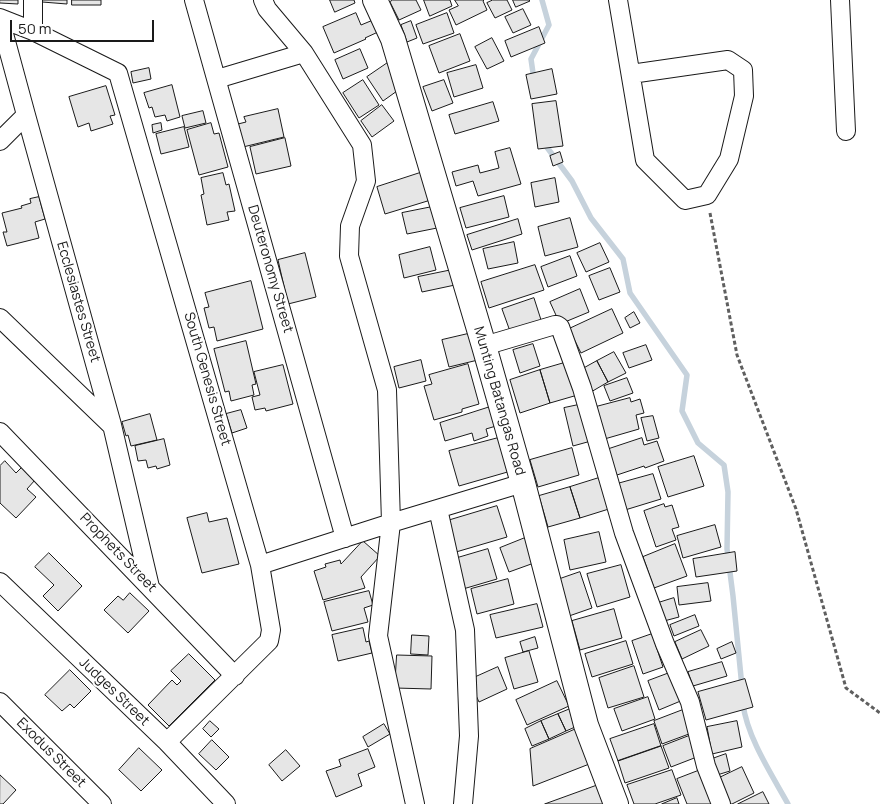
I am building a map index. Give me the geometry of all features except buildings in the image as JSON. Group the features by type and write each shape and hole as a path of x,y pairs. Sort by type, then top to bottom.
{"street":[{"path":"33,0 33,31"},
{"name":"Deuteronomy Street","path":"194,0 345,538"},
{"path":"263,0 267,9 304,53 362,145 366,181 350,226 349,256 386,390 391,523 378,636 415,804"},
{"name":"Munting Batangas Road","path":"375,0 393,39 484,346 523,483 586,725 616,804"},
{"path":"618,0 645,160 685,200 707,195 729,159 744,96 743,70 728,60 632,74"},
{"path":"840,0 846,131"},
{"name":"South Genesis Street","path":"0,18 33,31 118,73 260,565 271,630 269,641 167,742"},
{"name":"Ecclesiastes Street","path":"0,18 112,425 150,587"},
{"path":"217,79 304,53"},
{"path":"0,141 26,116"},
{"path":"0,318 112,425"},
{"path":"484,346 555,324 560,328 582,388 624,533 665,644 690,702 706,766 721,804"},
{"name":"Prophets Street","path":"0,432 235,676"},
{"path":"260,565 523,483"},
{"path":"438,509 464,630 470,736 463,804"},
{"name":"Judges Street","path":"0,582 167,742 226,804"},
{"name":"Exodus Street","path":"0,702 102,804"}],"path":[{"path":"707,195 736,354 796,510 846,688 880,713"}],"waterway":[{"path":"534,80 531,59 549,25 542,0"},
{"path":"545,141 546,146 572,181 591,218 623,259 630,293 687,375 682,411 698,443 724,465 728,492 727,549 742,687"},
{"path":"743,704 749,729 788,804"}]}
